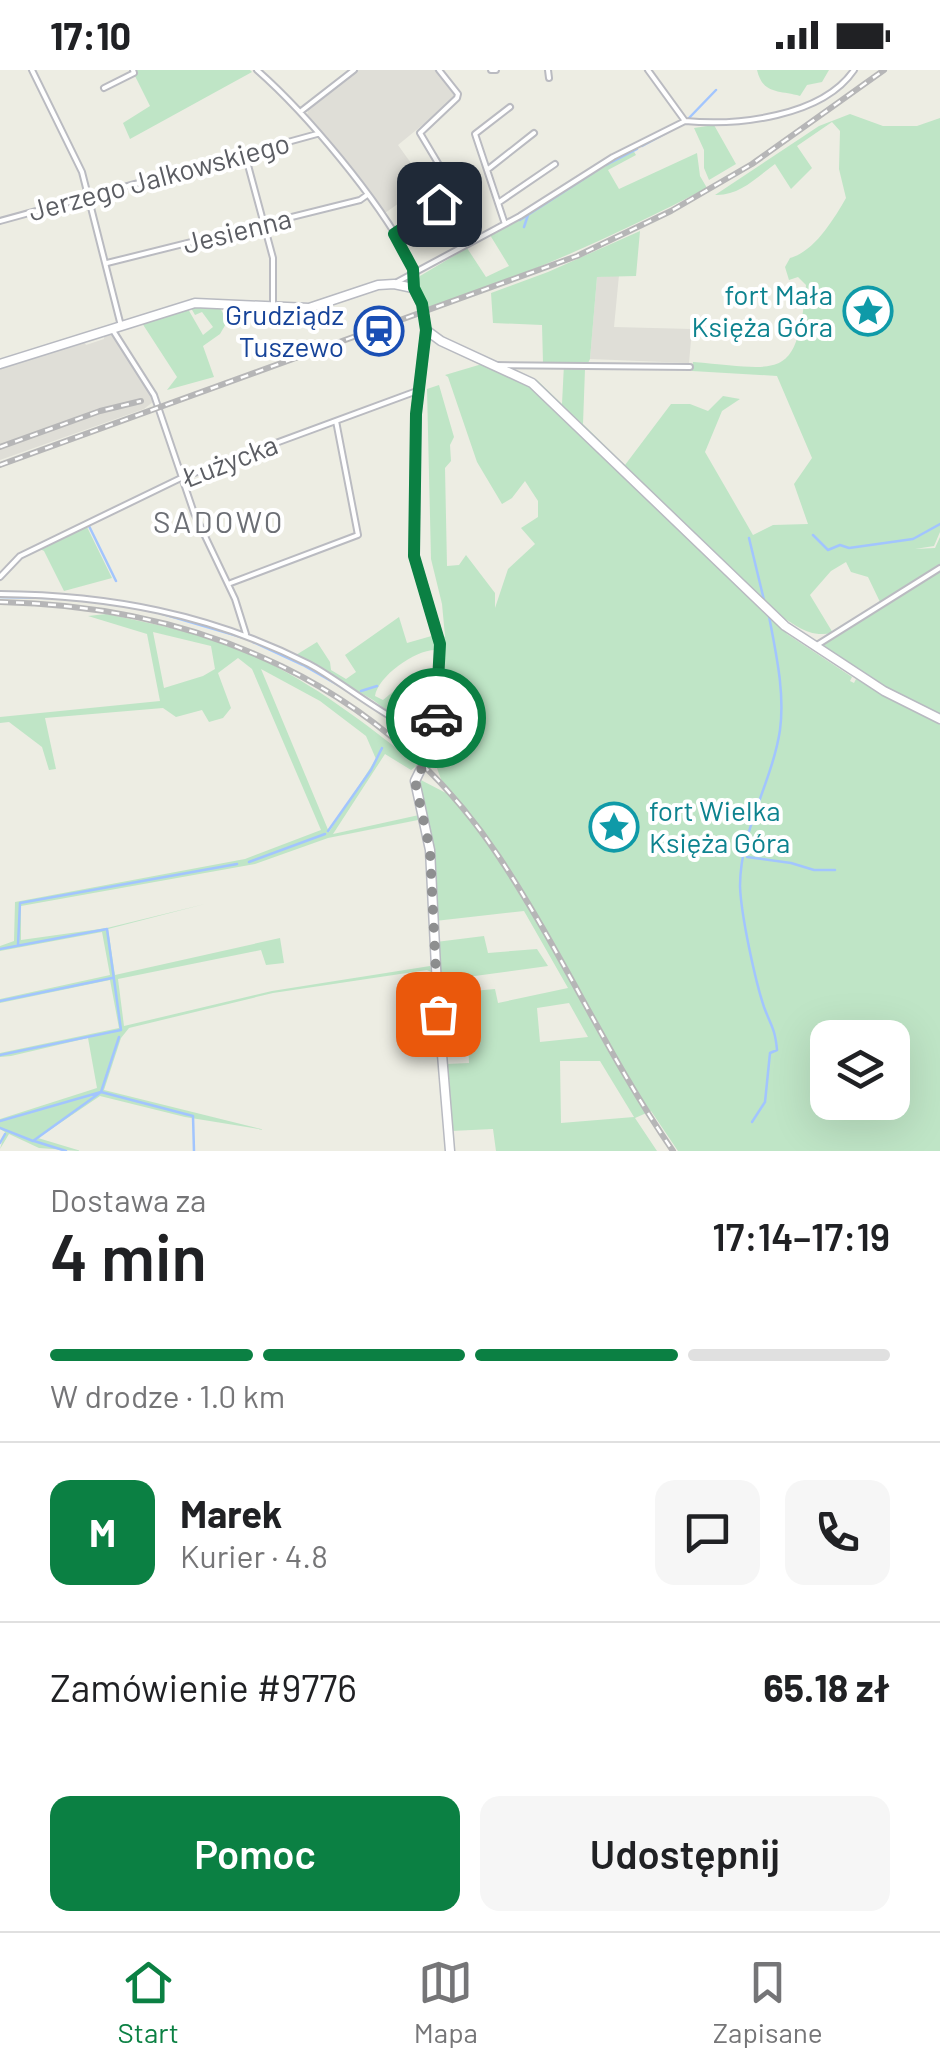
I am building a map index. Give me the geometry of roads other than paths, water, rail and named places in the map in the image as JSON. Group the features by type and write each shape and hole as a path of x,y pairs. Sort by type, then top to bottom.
{"street":[{"path":"32,70 79,164 107,263 116,328 154,396 197,520 243,617 246,635"},
{"path":"104,88 134,73 133,70"},
{"path":"258,70 300,112 394,234 410,258 414,288 422,304 426,330 418,391 414,556 440,644 435,734 432,749 415,781 430,850 450,1151"},
{"path":"300,112 354,70"},
{"path":"394,234 454,190 420,133 454,104 458,94 440,70"},
{"path":"548,70 549,78"},
{"path":"648,70 685,121"},
{"path":"0,364 195,303 318,307 369,288 394,284 685,121 733,122 778,115 825,96 854,70"},
{"path":"505,224 475,134 510,107"},
{"path":"486,170 534,133"},
{"name":"Jerzego Jalkowskiego","path":"0,220 318,134"},
{"path":"245,154 274,264 273,306"},
{"path":"498,203 554,164"},
{"name":"Jesienna","path":"107,263 366,196"},
{"path":"394,284 414,288"},
{"path":"426,330 532,383 746,591 815,647 884,692 940,719"},
{"path":"494,366 690,368"},
{"name":"Łużycka","path":"0,576 20,556 181,478 418,391"},
{"path":"228,584 358,534 336,421"},
{"path":"815,647 940,568"},
{"path":"0,594 78,596 194,618 246,635 332,677 407,726 435,734"}],"waterway":[{"path":"689,118 716,90"},
{"path":"642,146 683,124"},
{"path":"606,165 637,149"},
{"path":"520,220 599,169"},
{"path":"524,227 528,215"},
{"path":"813,535 828,550 840,545 849,548 913,539 940,524"},
{"path":"89,526 116,581"},
{"path":"749,538 764,600"},
{"path":"0,597 49,598"},
{"path":"156,612 241,637"},
{"path":"752,1122 765,1102 770,1053 777,1050 753,964 740,886 745,846 780,730 781,687 769,616"},
{"path":"253,642 345,689"},
{"path":"361,691 377,686"},
{"path":"328,831 382,748"},
{"path":"249,862 325,834"},
{"path":"747,857 814,870 835,870"},
{"path":"18,945 20,903 237,864"},
{"path":"0,949 107,929 121,1030 0,1055"},
{"path":"0,1001 112,978"},
{"path":"119,1037 101,1092 193,1116 194,1151"},
{"path":"0,1121 101,1092 33,1141 0,1128"},
{"path":"0,1143 5,1134"},
{"path":"34,1141 66,1151"}],"railway":[{"path":"0,465 577,256 671,211 752,164 884,70"},
{"path":"0,447 100,411 141,401"},
{"path":"0,602 74,607 147,619 216,639 282,666 344,702 401,745 453,797 499,857 673,1151"}],"place":[{"name":"fort Mała Księża Góra","path":"868,311"},
{"name":"Grudziądz Tuszewo","path":"379,331"},
{"name":"fort Wielka Księża Góra","path":"614,827"}],"district":[{"name":"SADOWO","path":"219,523"}]}
